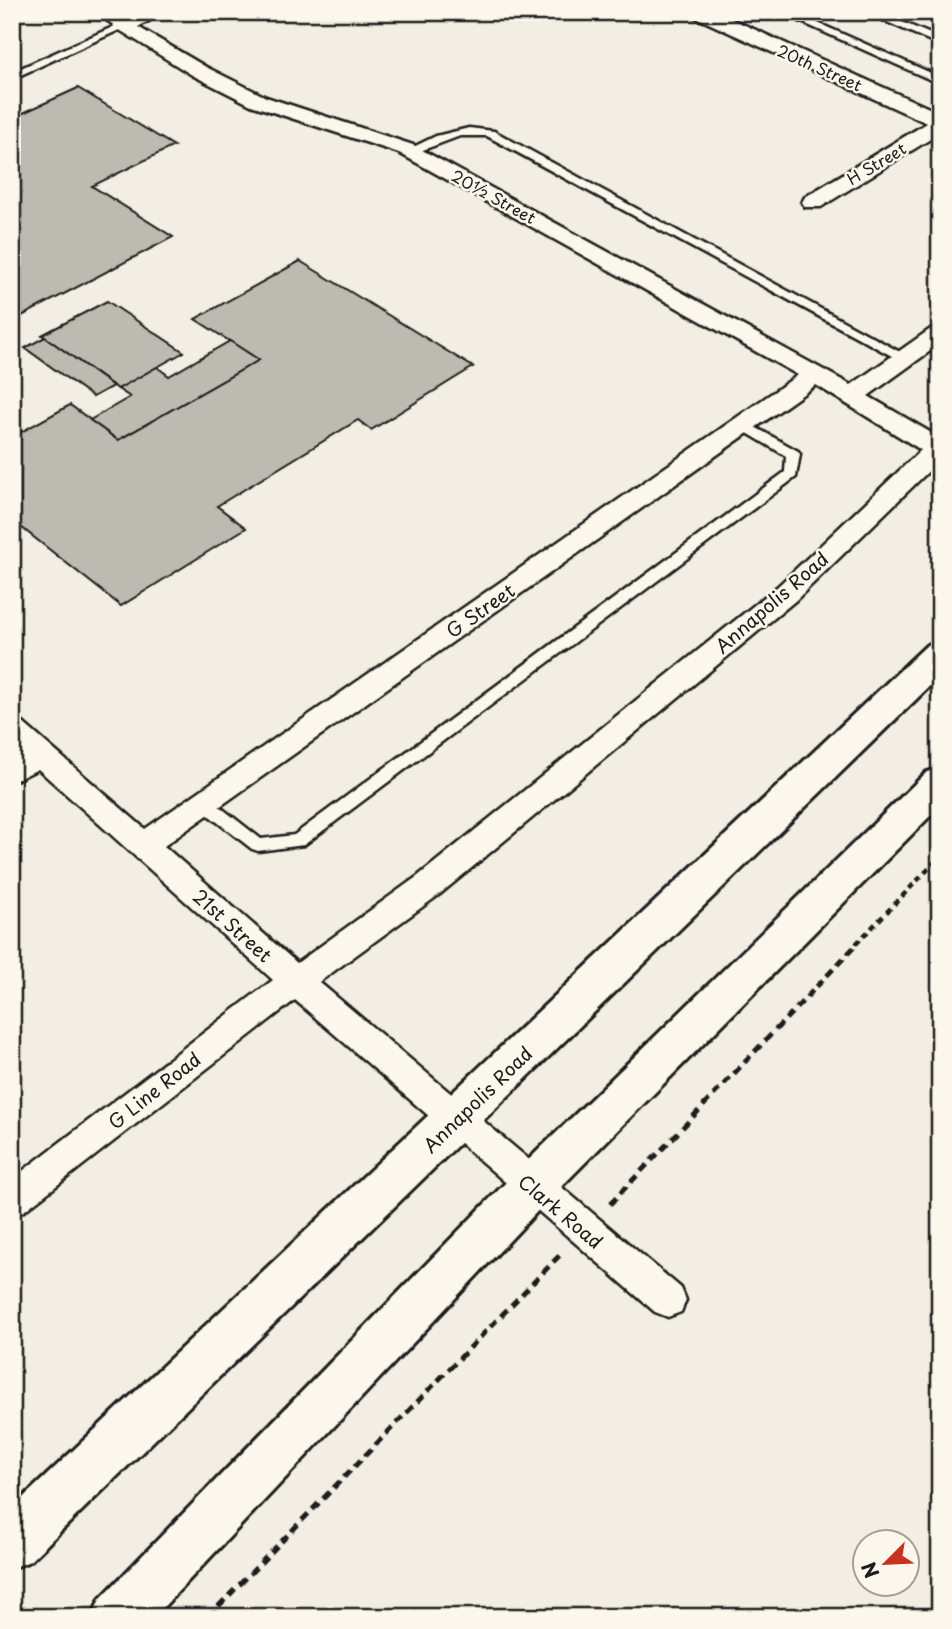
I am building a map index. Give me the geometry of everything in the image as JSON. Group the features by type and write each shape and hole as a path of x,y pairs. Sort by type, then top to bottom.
{"main road":[{"name":"Annapolis Road","path":"12,1543 940,654"},
{"path":"118,1617 532,1186 940,782"}],"street":[{"path":"123,26 155,12"},
{"name":"20th Street","path":"700,12 940,123"},
{"name":"20½ Street","path":"123,26 259,100 363,132 411,151 816,374 850,397 938,447"},
{"name":"H Street","path":"813,202 940,123"},
{"path":"850,397 940,333"},
{"name":"G Street","path":"144,845 816,374"},
{"name":"Annapolis Road","path":"296,981 429,885 788,593 938,447"},
{"name":"21st Street","path":"12,729 456,1120"},
{"path":"12,771 40,753"},
{"name":"G Line Road","path":"12,1200 296,981"},
{"name":"Clark Road","path":"456,1120 668,1300"}],"lane":[{"path":"100,12 123,26"},
{"path":"785,12 940,81"},
{"path":"869,12 940,42"},
{"path":"12,76 123,26"},
{"path":"411,151 458,131 475,129 490,133 905,358"},
{"path":"204,803 258,845 298,841 790,474 793,454 744,425"}],"path":[{"path":"631,1183 698,1108 940,857"},
{"path":"208,1617 539,1276"}],"building":[{"path":"78,88 174,146 92,186 173,237 16,319 12,316 12,118"},
{"path":"300,261 473,367 371,430 358,420 217,506 246,528 121,606 12,520 12,437 70,405 118,440 259,360 195,319"},
{"path":"107,301 184,352 118,389 42,335"},
{"path":"45,337 113,386 93,397 25,348"},
{"path":"230,341 259,360 118,440 90,420 130,397 118,389 157,367 169,376"}]}
